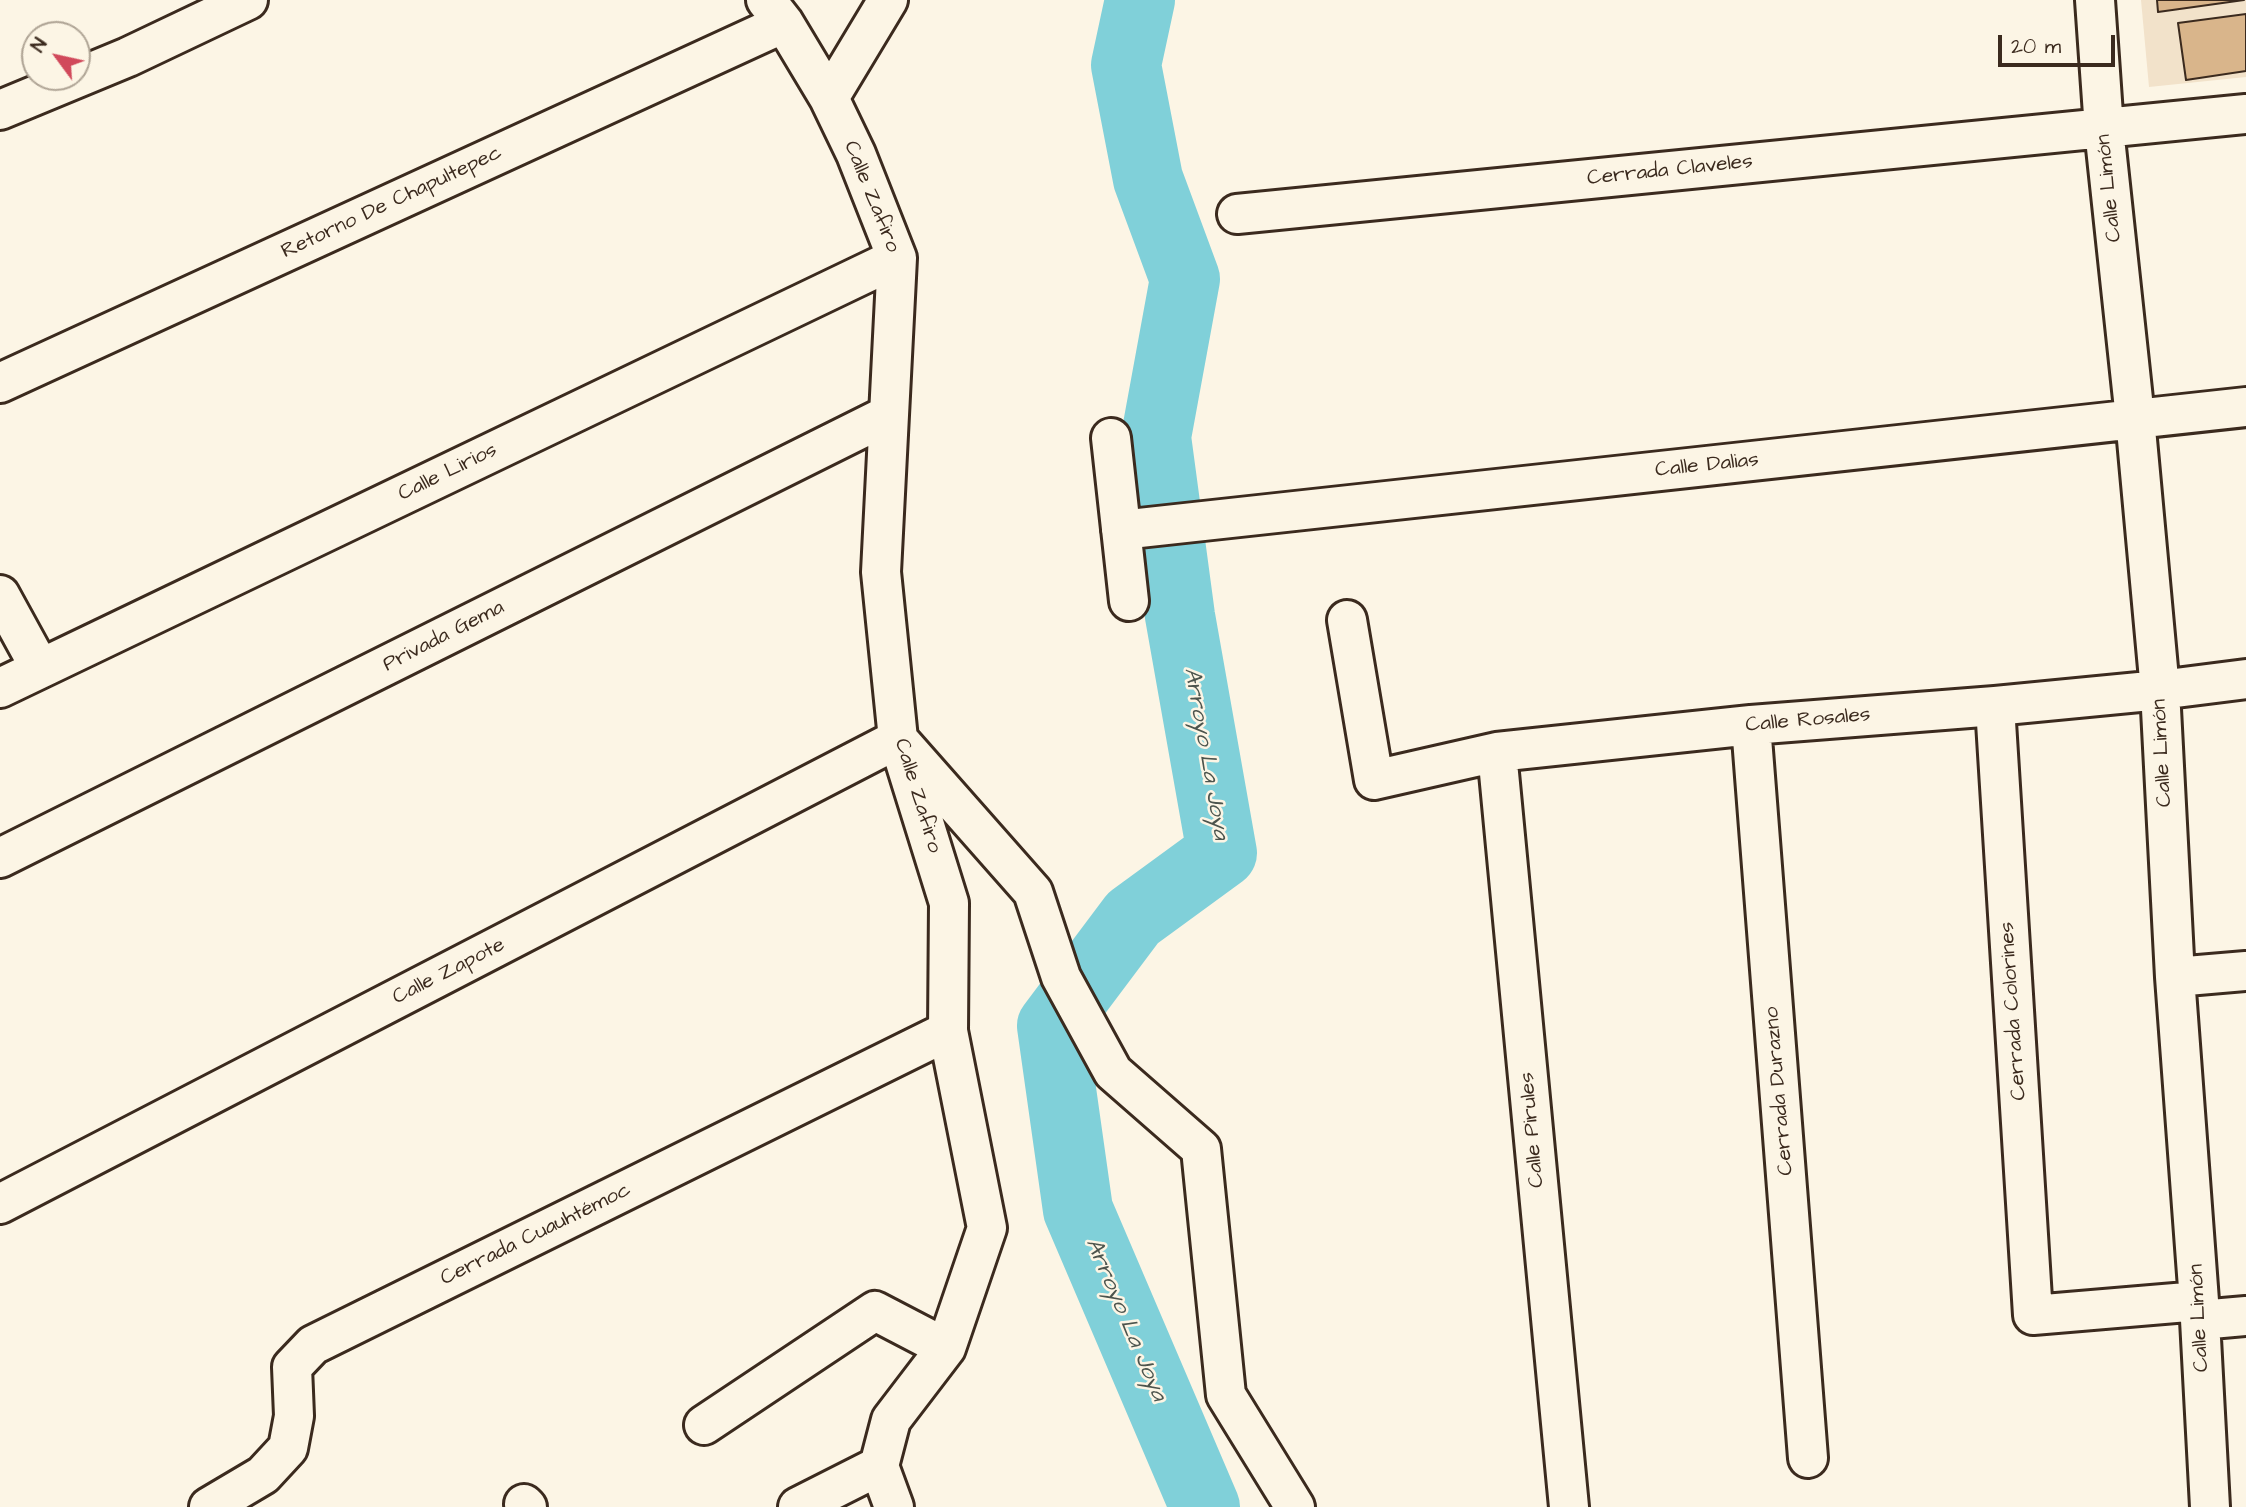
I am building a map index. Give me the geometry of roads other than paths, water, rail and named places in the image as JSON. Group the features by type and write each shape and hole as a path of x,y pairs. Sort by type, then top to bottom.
{"street":[{"path":"0,110 128,57 248,0"},
{"path":"829,98 888,0"},
{"name":"Calle Limón","path":"2095,0 2104,129 2135,418 2160,690 2175,976 2200,1311 2210,1507"},
{"name":"Calle Zafiro","path":"775,11 829,98 856,154 897,258 881,572 898,740 949,903 948,1031 987,1228 946,1348 891,1420 879,1466"},
{"name":"Retorno De Chapultepec","path":"0,383 775,11"},
{"name":"Cerrada Claveles","path":"1237,214 2246,114"},
{"name":"Calle Lirios","path":"0,688 897,258"},
{"name":"Calle Dalias","path":"1121,530 2246,407"},
{"name":"Privada Gema","path":"0,858 888,415"},
{"path":"1111,438 1129,601"},
{"path":"0,595 40,668"},
{"name":"Calle Rosales","path":"1347,620 1374,780 1497,752 1751,725 1995,706 2246,680"},
{"name":"Cerrada Colorines","path":"1995,706 2033,1315 2200,1311"},
{"name":"Cerrada Durazno","path":"1751,725 1808,1458"},
{"path":"898,740 1032,892 1061,977 1113,1072 1201,1149 1226,1395 1294,1507"},
{"name":"Calle Zapote","path":"0,1204 898,740"},
{"name":"Calle Pirules","path":"1497,752 1569,1507"},
{"path":"2175,976 2246,971"},
{"name":"Cerrada Cuauhtémoc","path":"209,1507 263,1475 288,1448 294,1416 292,1367 313,1345 948,1031"},
{"path":"704,1425 875,1311 946,1348"},
{"path":"2200,1311 2246,1316"},
{"path":"799,1507 879,1466 894,1507"}],"waterway":[{"name":"Arroyo La Joya","path":"1140,0 1126,65 1148,179 1185,279 1156,437 1180,616 1222,853 1133,918 1052,1026 1078,1210 1205,1507"}]}
